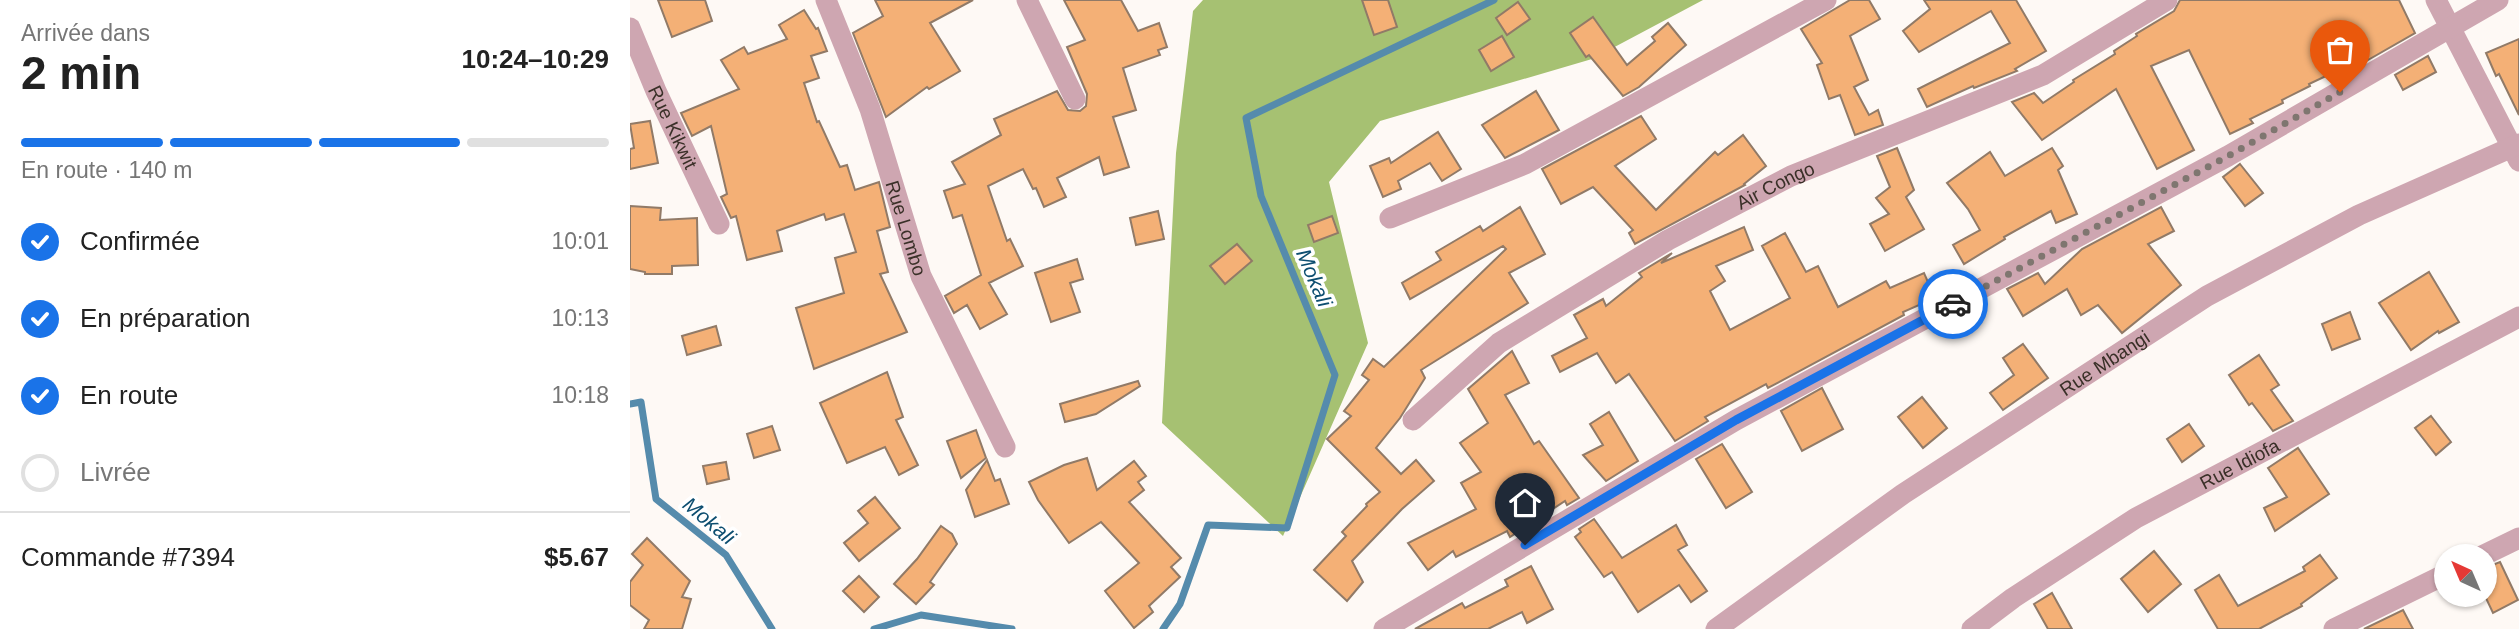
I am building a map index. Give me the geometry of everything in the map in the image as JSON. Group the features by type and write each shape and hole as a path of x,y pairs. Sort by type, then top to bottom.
{"street":[{"name":"Rue Lombo","path":"826,0 870,109 921,276 1005,447"},
{"path":"1027,0 1075,99"},
{"path":"1390,218 1525,164 1826,0"},
{"name":"Air Congo","path":"1413,420 1499,343 1668,240 1791,176 2043,75 2167,0"},
{"path":"2436,0 2517,151"},
{"path":"1384,629 1736,420 2228,156 2498,0"},
{"name":"Rue Kikwit","path":"630,28 656,91 719,225"},
{"name":"Rue Mbangi","path":"1716,629 1903,494 2207,296 2359,215 2517,151"},
{"name":"Rue Idiofa","path":"1972,629 2013,598 2136,517 2519,317"},
{"path":"2497,549 2519,538"},
{"path":"2334,629 2434,580"}],"green space":[{"path":"1203,0 1703,0 1592,59 1380,121 1329,182 1368,343 1283,536 1162,423 1176,153 1193,11"}],"building":[{"path":"658,0 705,0 712,21 672,37"},
{"path":"875,0 973,0 930,23 960,71 929,89 927,87 886,117 853,33 883,16"},
{"path":"1064,0 1121,0 1138,31 1159,23 1167,47 1158,50 1160,55 1123,68 1136,110 1113,117 1129,167 1104,175 1099,157 1057,178 1066,197 1044,207 1036,188 1033,189 1023,169 988,186 1007,241 1010,239 1023,266 989,283 1007,314 980,329 967,305 954,313 945,296 981,275 962,215 953,218 944,191 965,184 952,162 1001,135 994,119 1057,91 1068,110 1080,111 1086,106 1087,94 1067,47 1085,40"},
{"path":"1362,0 1388,0 1397,27 1374,35"},
{"path":"1850,0 1869,0 1880,19 1850,36 1868,80 1854,87 1869,115 1878,110 1883,125 1855,135 1840,95 1829,99 1817,65 1822,63 1801,29"},
{"path":"1924,0 2016,0 2046,51 2015,69 2017,71 1974,88 1973,86 1927,107 1918,89 2010,43 1991,11 1919,52 1903,31 1930,9"},
{"path":"2180,0 2399,0 2415,33 2368,60 2366,57 2309,84 2310,86 2282,100 2283,103 2250,119 2253,123 2230,134 2189,50 2151,66 2194,150 2157,169 2116,89 2042,140 2012,102 2034,93 2043,103 2074,82 2073,80 2115,54 2114,51 2137,36 2136,34 2174,11"},
{"path":"1518,2 1530,19 1507,35 1496,18"},
{"path":"804,10 816,29 818,28 827,51 811,56 819,78 804,83 817,122 819,121 840,167 847,165 855,190 879,182 890,227 877,231 888,272 880,274 907,332 814,369 796,308 844,293 835,258 856,252 844,214 826,220 824,214 777,231 782,251 747,260 736,216 731,218 721,197 727,194 711,126 692,136 681,113 739,89 721,60 744,47 748,54 787,39 779,25"},
{"path":"1593,17 1627,65 1655,41 1652,37 1668,23 1686,45 1639,87 1623,96 1589,55 1586,57 1570,33"},
{"path":"1502,36 1514,57 1491,71 1479,50"},
{"path":"2519,39 2519,115 2486,53"},
{"path":"2428,56 2436,72 2403,90 2395,75"},
{"path":"1536,91 1559,130 1505,158 1482,125"},
{"path":"1641,116 1656,139 1615,166 1656,210 1715,152 1718,155 1743,135 1766,166 1745,185 1635,244 1629,233 1633,230 1593,187 1561,204 1542,169"},
{"path":"650,121 658,163 630,169 630,149 634,148 630,124"},
{"path":"1438,132 1461,169 1442,181 1430,163 1398,181 1401,189 1383,197 1370,166 1389,158 1391,163"},
{"path":"1897,148 1914,190 1906,197 1924,229 1885,251 1870,224 1889,214 1876,198 1890,187 1877,156"},
{"path":"2052,148 2063,166 2058,170 2077,214 2056,223 2051,211 2004,237 2005,239 1964,264 1953,245 1980,230 1968,209 1947,183 1990,152 2005,176"},
{"path":"2240,164 2263,193 2245,206 2223,177"},
{"path":"630,206 661,208 660,220 697,218 698,265 672,266 672,274 645,274 630,269"},
{"path":"1520,207 1545,254 1509,273 1528,303 1421,370 1425,378 1400,418 1376,448 1401,474 1416,460 1434,481 1402,509 1352,561 1363,582 1347,601 1314,570 1346,536 1342,532 1380,492 1327,439 1351,416 1344,411 1369,380 1362,375 1373,359 1384,367 1506,249 1503,246 1410,299 1402,283 1441,260 1436,252 1480,226 1483,231"},
{"path":"2161,207 2174,231 2148,244 2181,285 2122,333 2098,305 2081,315 2067,289 2023,316 2007,289 2038,273 2045,284 2082,249"},
{"path":"1158,211 1164,239 1136,245 1130,218"},
{"path":"1332,216 1338,233 1314,242 1308,225"},
{"path":"1744,227 1753,250 1716,266 1725,281 1710,291 1730,330 1790,298 1762,246 1785,233 1806,272 1818,266 1838,307 1886,281 1890,288 1924,273 1935,298 1903,312 1904,315 1768,388 1766,384 1705,417 1708,421 1675,441 1629,374 1616,383 1597,353 1560,372 1552,356 1587,338 1574,315 1603,299 1606,306 1642,277 1639,273 1672,253 1661,263"},
{"path":"1237,244 1252,261 1225,284 1210,266"},
{"path":"1077,259 1083,279 1070,283 1080,312 1051,322 1035,273"},
{"path":"2429,272 2459,322 2439,333 2438,331 2411,350 2379,303"},
{"path":"2350,312 2360,339 2332,350 2322,324"},
{"path":"716,326 721,345 687,355 682,336"},
{"path":"2023,344 2048,378 2003,410 1990,393 2014,375 2003,358"},
{"path":"1512,351 1529,383 1505,395 1534,444 1539,441 1579,498 1567,505 1565,501 1510,537 1507,531 1456,557 1453,551 1428,570 1408,543 1476,509 1461,483 1481,472 1460,443 1488,423 1468,389"},
{"path":"2259,355 2279,385 2271,390 2293,421 2273,431 2252,403 2249,405 2229,375"},
{"path":"887,372 903,417 896,420 918,465 899,475 885,447 847,463 820,403"},
{"path":"1138,381 1140,386 1096,414 1065,422 1060,404"},
{"path":"1822,388 1843,429 1802,451 1781,411"},
{"path":"1922,397 1947,428 1923,448 1898,417"},
{"path":"1609,412 1638,461 1606,481 1583,455 1603,445 1590,424"},
{"path":"2431,416 2451,442 2436,455 2415,428"},
{"path":"2189,424 2204,446 2182,462 2167,439"},
{"path":"772,426 780,450 754,458 747,434"},
{"path":"976,430 986,458 961,478 947,441"},
{"path":"1722,444 1752,492 1726,508 1696,459"},
{"path":"2298,448 2329,494 2275,531 2264,508 2287,497 2268,468"},
{"path":"1087,458 1097,490 1134,461 1146,476 1138,482 1144,490 1129,502 1181,558 1171,567 1180,577 1149,606 1153,612 1134,628 1105,591 1139,563 1101,522 1069,543 1038,500 1029,482 1064,465"},
{"path":"987,460 995,481 1000,479 1009,504 975,517 966,490"},
{"path":"726,462 729,479 707,484 703,466"},
{"path":"875,497 900,528 859,561 844,543 868,523 858,511"},
{"path":"1594,519 1622,558 1676,525 1687,545 1678,550 1707,591 1691,602 1679,585 1638,612 1612,572 1604,577 1575,537 1581,532 1579,529"},
{"path":"941,526 952,534 957,544 930,582 934,585 916,604 894,584 917,559"},
{"path":"647,538 690,581 682,597 691,599 682,629 644,629 649,620 630,605 630,582 643,565 632,554"},
{"path":"2154,551 2181,584 2148,612 2121,579"},
{"path":"2320,555 2337,578 2301,604 2302,606 2259,629 2218,629 2195,590 2219,575 2238,606 2305,571 2303,567"},
{"path":"2500,562 2518,600 2493,613 2490,607 2497,607 2497,563"},
{"path":"1531,566 1553,609 1527,623 1522,612 1488,629 1415,629 1462,603 1465,608 1508,586 1505,580"},
{"path":"859,576 879,597 864,612 843,591"},
{"path":"2052,593 2072,629 2048,629 2034,604"},
{"path":"2403,610 2413,629 2364,629"}],"waterway":[{"name":"Mokali","path":"1163,629 1180,604 1208,525 1287,528 1335,375 1261,196 1246,118 1494,0"},
{"name":"Mokali","path":"630,404 641,402 656,499 726,555 772,629"},
{"name":"Mokali","path":"874,629 921,615 1012,629"}],"way so far":[{"path":"1953,304 2228,156 2340,92"}],"route":[{"path":"1525,545 1736,420 1953,304"}]}
